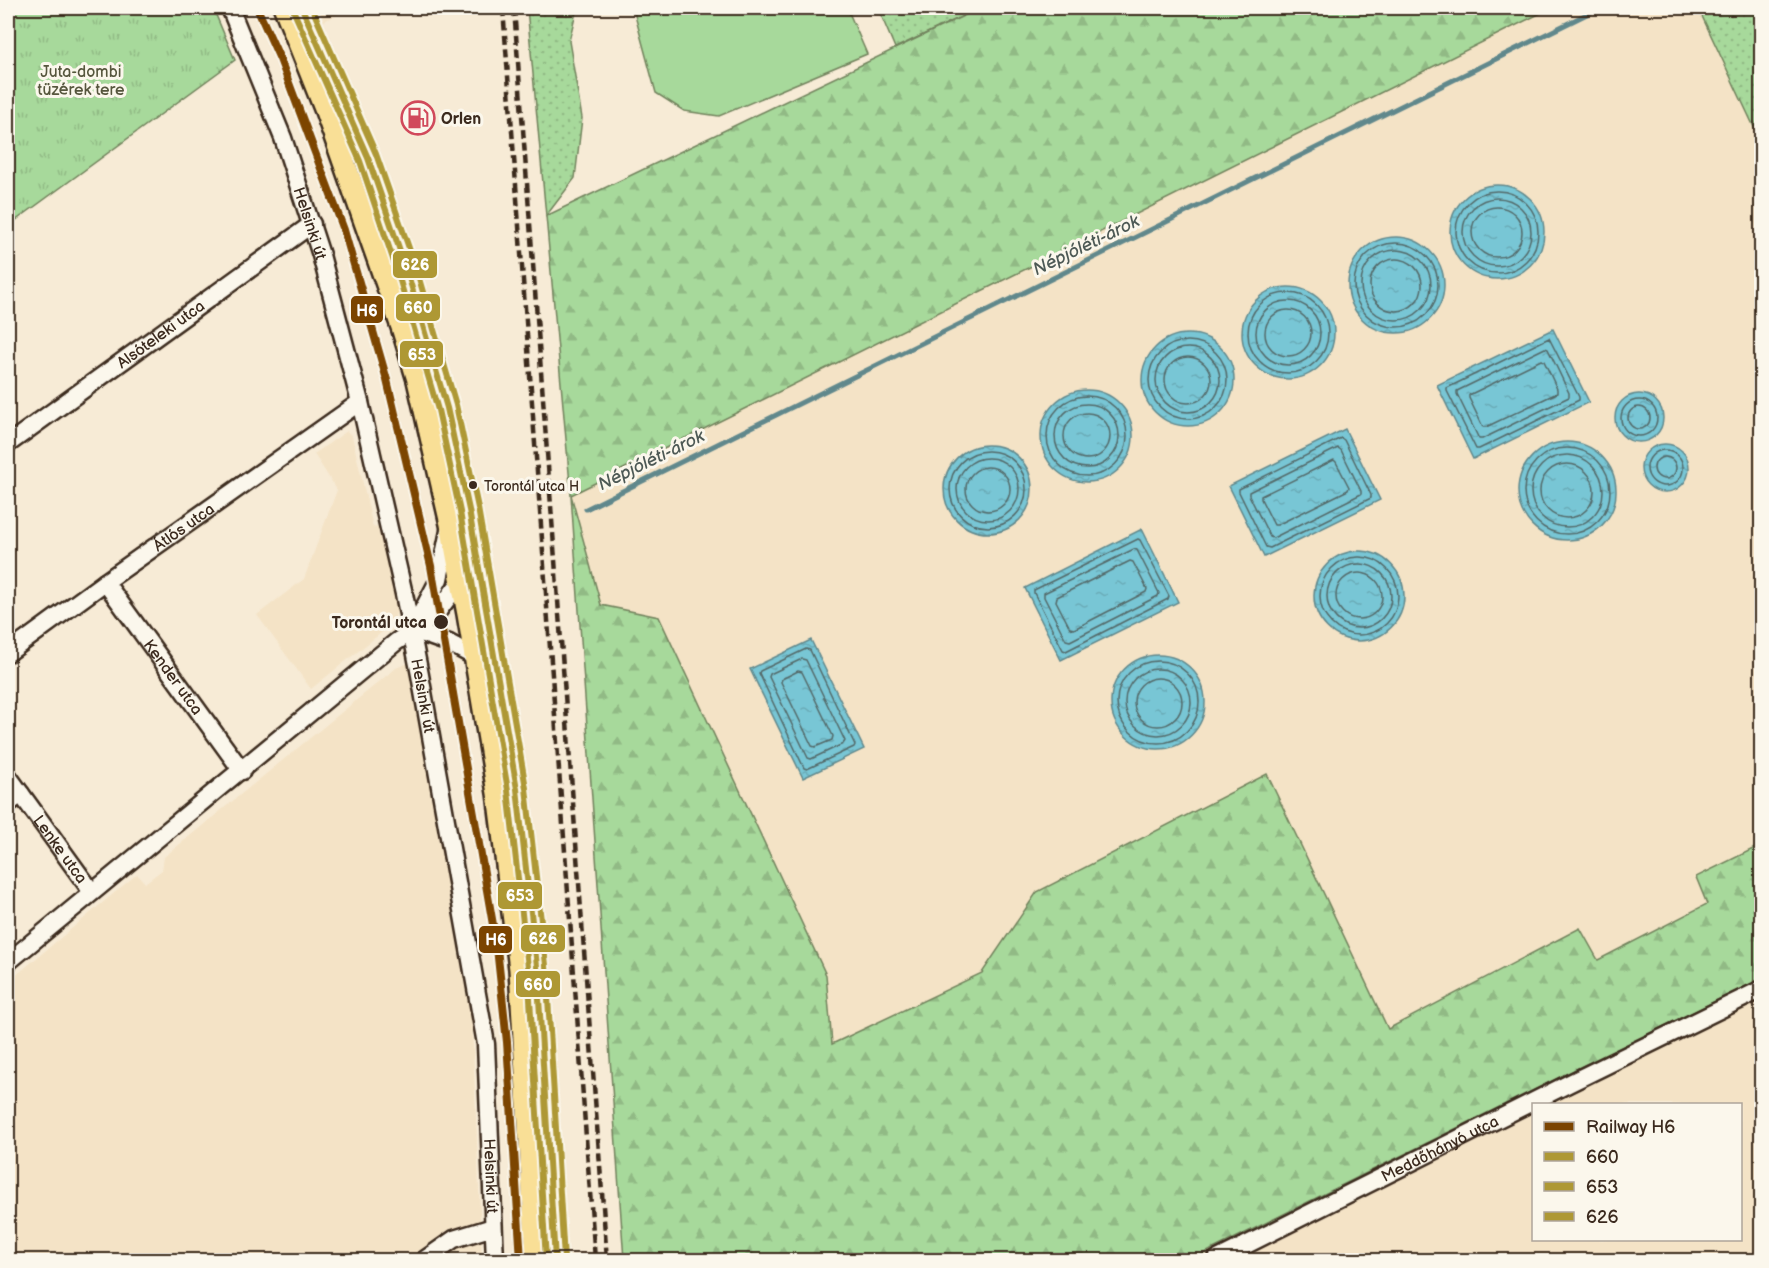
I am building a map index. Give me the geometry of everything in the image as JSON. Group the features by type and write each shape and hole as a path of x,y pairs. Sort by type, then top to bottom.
{"main road":[{"path":"285,8 326,111 402,327 418,380 451,524 498,793 520,969 537,1260"},
{"path":"302,8 368,158 410,281 447,408 477,556 517,789 537,966 555,1260"}],"street":[{"name":"Helsinki út","path":"230,8 283,138 312,224 360,402 412,630 486,1044 495,1260"},
{"name":"Alsóteleki utca","path":"8,444 312,224"},
{"name":"Átlós utca","path":"8,653 360,402"},
{"path":"412,630 438,579 451,524"},
{"path":"8,962 412,630 430,619 439,610 477,556"},
{"name":"Kender utca","path":"105,582 242,771"},
{"path":"412,630 449,642 475,657"},
{"name":"Lenke utca","path":"8,776 14,799 92,892"},
{"name":"Meddőhányó utca","path":"1216,1260 1761,989"},
{"path":"424,1260 454,1239 493,1227"}],"shaded area":[{"path":"319,8 352,8 324,21"},
{"path":"1551,8 1697,8 1761,142 1761,845 1697,877 1708,904 1598,960 1580,929 1388,1029 1266,775 1037,892 982,973 832,1044 826,975 659,617 601,606 571,495"},
{"path":"347,431 352,436 373,527 379,526 398,610 391,625 311,689 257,615 304,579 337,490 314,454"},
{"path":"408,663 472,1025 482,1260 8,1260 8,982 137,874 145,883 162,870 164,857 396,668"},
{"path":"1761,979 1761,1260 1191,1260 1584,1065"}],"green space":[{"name":"Juta-dombi tüzérek tere","path":"8,8 213,8 235,60 8,226"},
{"path":"527,8 577,8 569,41 582,118 575,178 546,216"},
{"path":"633,8 847,8 867,54 719,116 684,111 656,93"},
{"path":"878,8 980,8 895,48"},
{"path":"980,8 1551,8 571,495 546,216"},
{"path":"1697,8 1761,8 1761,142 1700,12"},
{"path":"571,495 601,605 659,617 826,975 832,1044 982,973 1037,892 1267,774 1388,1029 1580,928 1598,960 1707,904 1696,877 1761,845 1761,979 1191,1260 624,1260"}],"water":[{"path":"1488,185 1506,185 1531,198 1541,214 1544,232 1541,250 1531,266 1506,279 1488,279 1463,266 1450,241 1450,223 1463,198"},
{"path":"1396,237 1414,240 1430,251 1441,267 1444,285 1441,303 1430,319 1414,330 1396,333 1378,330 1362,319 1351,303 1348,285 1351,267 1362,251 1378,240"},
{"path":"1288,287 1306,291 1321,300 1330,315 1334,333 1330,351 1321,366 1306,375 1288,379 1270,375 1255,366 1246,351 1242,333 1246,315 1255,300 1270,291"},
{"path":"1553,329 1589,402 1473,459 1437,385"},
{"path":"1188,334 1205,338 1220,348 1230,363 1234,380 1230,397 1220,412 1205,422 1188,426 1171,422 1156,412 1146,397 1142,380 1146,363 1156,348 1171,338"},
{"path":"1087,390 1104,394 1119,404 1129,419 1133,436 1129,453 1119,468 1104,478 1087,482 1070,478 1055,468 1045,453 1041,436 1045,419 1055,404 1070,394"},
{"path":"1634,394 1644,394 1659,404 1663,418 1659,432 1653,438 1644,442 1634,442 1619,432 1615,423 1615,413 1625,398"},
{"path":"1345,429 1380,500 1264,557 1229,486"},
{"path":"1567,442 1586,446 1602,456 1612,472 1616,491 1612,510 1602,526 1586,536 1567,540 1548,536 1532,526 1522,510 1518,491 1522,472 1532,456 1548,446"},
{"path":"1660,444 1670,444 1685,454 1689,468 1688,477 1679,488 1670,492 1660,492 1645,482 1641,473 1641,463 1651,448"},
{"path":"988,445 1013,452 1025,464 1032,489 1025,514 1013,526 988,533 963,526 951,514 944,489 951,464 963,452"},
{"path":"1142,529 1178,602 1061,660 1025,588"},
{"path":"1359,551 1376,554 1391,564 1401,579 1404,596 1401,613 1391,628 1376,638 1359,641 1342,638 1327,628 1317,613 1314,596 1317,579 1327,564 1342,554"},
{"path":"811,640 864,749 803,778 750,669"},
{"path":"1158,655 1176,659 1191,669 1201,684 1205,702 1201,720 1191,735 1176,745 1158,749 1140,745 1125,735 1115,720 1111,702 1115,684 1125,669 1140,659"}],"waterway":[{"name":"Népjóléti-árok","path":"586,509 1599,8"}],"railway":[{"path":"503,8 595,1260"},
{"path":"514,8 607,1260"}],"rail line":[{"name":"H6","path":"257,8 280,59 344,230 387,380 431,566 497,948 507,1042 521,1260"}],"transit line":[{"name":"660","path":"302,8 368,158 407,271 447,408 469,510 517,789 537,966 555,1260"},
{"name":"626","path":"312,8 376,154 416,268 456,405 478,508 526,788 546,965 564,1259"},
{"name":"653","path":"294,12 360,161 398,274 438,410 460,512 508,790 528,967 546,1260"}],"place":[{"name":"Orlen","path":"418,118"},
{"name":"Torontál utca H","path":"473,485"},
{"name":"Torontál utca","path":"441,622"}]}
